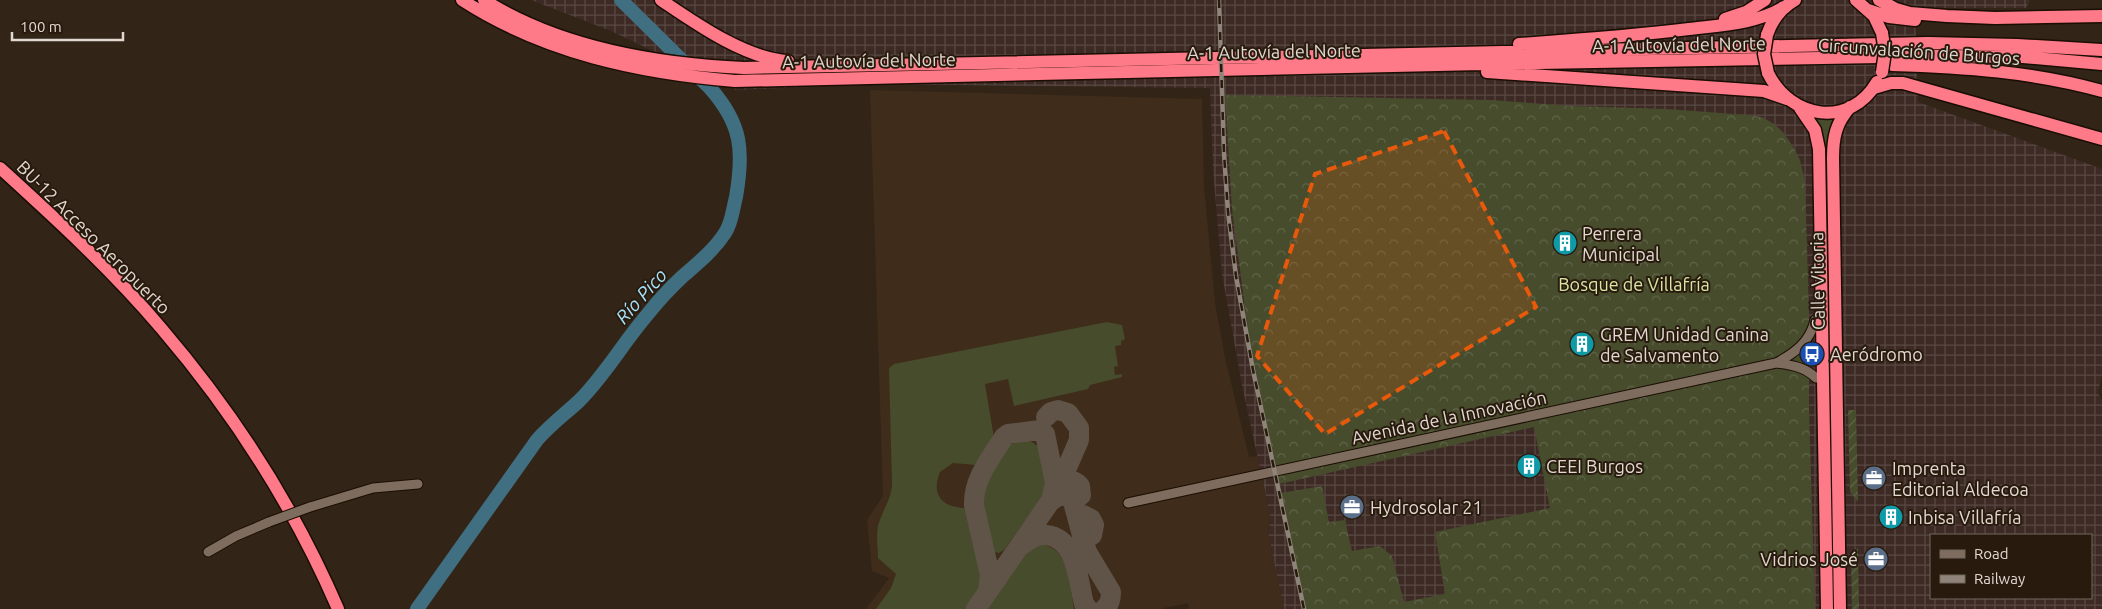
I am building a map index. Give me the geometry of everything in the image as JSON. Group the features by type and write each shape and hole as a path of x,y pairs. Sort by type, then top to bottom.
{"highway":[{"name":"A-1 Autovía del Norte","path":"462,0 502,24 551,44 604,61 684,76 735,81 1375,66 1985,56 2102,64"},
{"name":"A-1 Autovía del Norte","path":"484,0 517,18 564,37 621,53 699,66 759,68 1928,43 2017,45 2102,50"},
{"path":"660,0 741,48 771,58 795,61 934,60 964,64"},
{"path":"1627,37 1723,20 1746,12 1765,0"},
{"path":"1375,66 1506,72 1764,91 1787,100 1800,108 1822,113 1838,112 1867,96 1874,88 1882,72 1885,52 1882,33 1868,10 1856,0"},
{"path":"1879,0 1896,9 1910,13 1995,18"},
{"path":"1359,56 1372,50 1490,46 1627,37 1752,20 1773,14 1791,2"},
{"path":"1787,100 1777,90 1768,73 1764,54 1767,35 1773,21 1791,2"},
{"path":"1868,10 1889,17 1907,20 1949,21 2102,16"},
{"name":"Circunvalación de Burgos","path":"1792,60 1985,70 2034,77 2102,91"},
{"path":"1874,88 1891,83 1903,83 2102,139"},
{"name":"Calle Vitoria","path":"1840,609 1833,158 1835,131 1841,117 1850,107"},
{"name":"Calle Vitoria","path":"1800,108 1815,130 1819,149 1827,609"},
{"name":"BU-12 Acceso Aeropuerto","path":"0,168 55,218 102,265 160,327 197,373 227,413 276,488 308,546 338,609"}],"street":[{"name":"Avenida de la Innovación","path":"1776,363 1803,345 1811,333 1815,320"},
{"name":"Avenida de la Innovación","path":"1128,502 1776,363 1792,365 1806,370 1816,378"},
{"path":"208,552 236,536 310,507 373,488 418,484"}],"highlighted area":[{"path":"1444,131 1536,307 1325,434 1257,356 1315,174"}],"shaded area":[{"path":"531,0 2030,0 2026,8 1915,8 1918,102 2102,169 2102,375 2098,393 2102,401 2102,609 1284,609 1268,532 1271,519 1242,385 1222,274 1213,170 1210,88 876,84 736,90 611,31"},
{"path":"870,90 1202,99 1204,186 1215,303 1225,358 1249,457 1257,456 1271,519 1268,532 1284,609 1189,609 1188,603 1160,609 866,609 889,578 872,571 867,520 883,496"}],"green space":[{"name":"Bosque de Villafría","path":"1225,95 1491,100 1573,106 1666,109 1748,115 1762,117 1774,124 1783,132 1792,145 1800,160 1805,182 1815,609 1306,609 1281,493 1322,486 1329,522 1345,520 1352,551 1380,546 1392,556 1404,602 1445,594 1435,532 1550,508 1534,427 1279,484 1249,338 1232,209"},
{"path":"1815,118 1833,119 1827,137 1835,609 1832,609 1821,129"},
{"path":"1107,322 1122,325 1125,339 1121,341 1121,345 1115,346 1118,366 1114,367 1115,375 1122,374 1122,377 1090,385 1088,389 1014,406 1008,379 985,384 994,438 987,452 976,465 953,463 940,472 937,487 940,498 949,505 964,508 969,512 983,579 981,587 966,609 876,609 891,588 896,574 878,558 877,542 878,526 890,496 892,485 889,368 894,364"},
{"path":"1848,410 1856,410 1858,502 1850,492"},
{"path":"1029,440 1039,447 1046,479 1042,497 1004,550 999,553 994,552 991,548 981,501 982,485 1007,445"},
{"path":"1042,544 1056,550 1066,566 1074,609 988,609 1026,552"},
{"path":"1858,547 1859,609 1852,609 1851,561"}],"waterway":[{"name":"Río Pico","path":"417,609 537,440 588,391 655,305 711,251 729,225 736,197 740,166 738,139 729,114 710,88 621,0"}],"taxiway":[{"path":"976,609 1056,493 1079,440 1079,428 1068,413 1058,410 1051,412 1046,417"},
{"path":"988,591 990,575 974,505 974,495 984,469 1004,437 1008,434 1040,430 1045,434 1055,483 1051,501"},
{"path":"1056,493 1064,484 1070,481 1080,486 1081,495 1073,502 1083,539 1092,535 1094,525 1091,519 1083,515"},
{"path":"1051,501 1062,496 1073,501 1087,552 1111,592 1110,602 1104,609"},
{"path":"1022,545 1039,535 1056,538 1064,544 1074,562 1084,604 1088,609"}],"railway":[{"path":"1219,0 1224,153 1228,212 1236,276 1253,370 1304,609"}],"place":[{"name":"Perrera Municipal","path":"1565,243"},
{"name":"GREM Unidad Canina de Salvamento","path":"1582,344"},
{"name":"Aeródromo","path":"1812,354"},
{"name":"CEEI Burgos","path":"1529,466"},
{"name":"Imprenta Editorial Aldecoa","path":"1874,478"},
{"name":"Hydrosolar 21","path":"1352,507"},
{"name":"Inbisa Villafría","path":"1891,517"},
{"name":"Vidrios José","path":"1876,559"}]}
